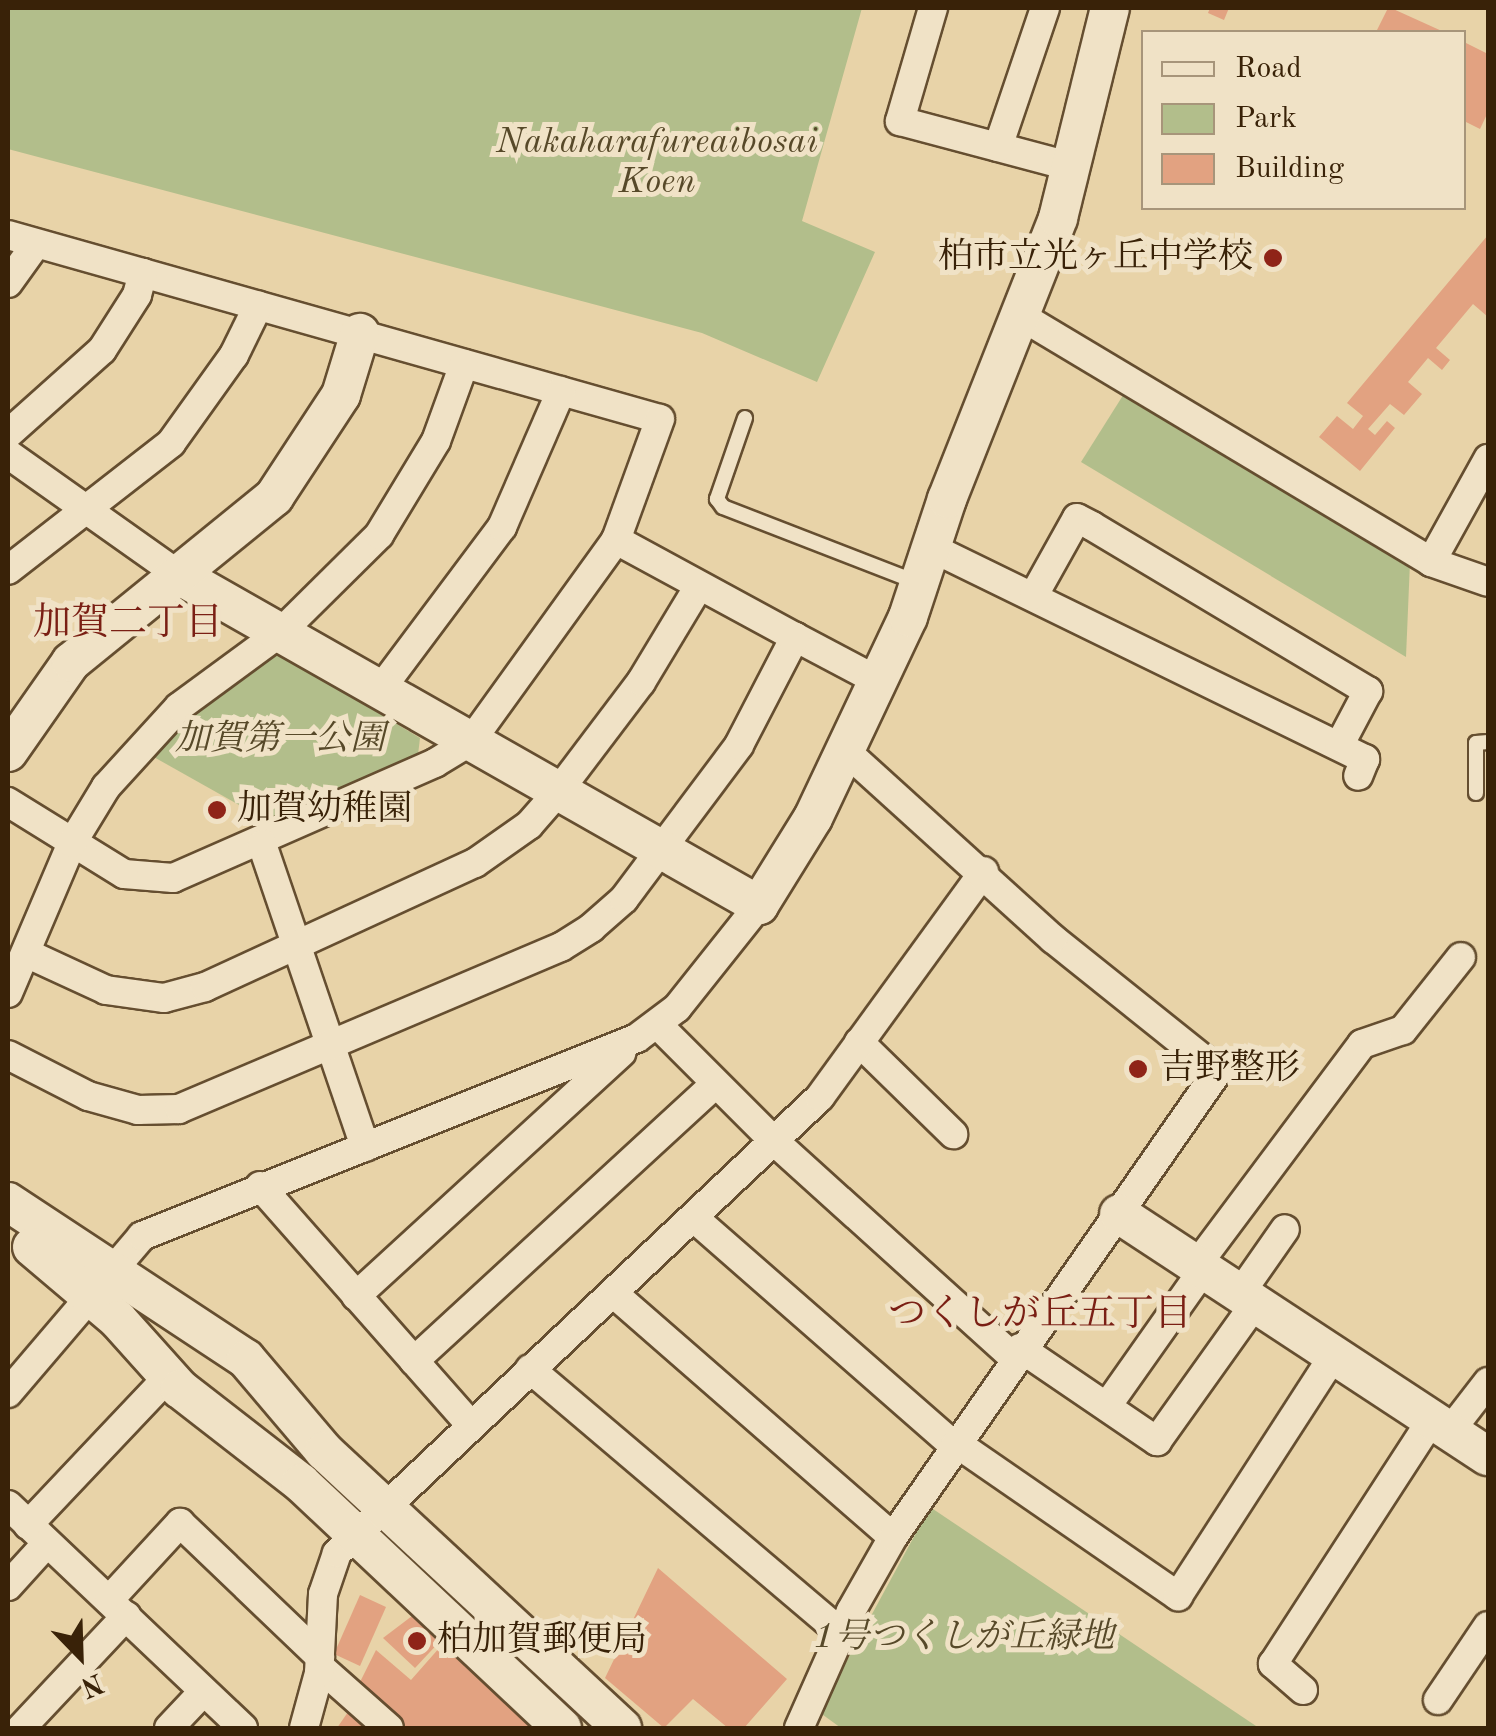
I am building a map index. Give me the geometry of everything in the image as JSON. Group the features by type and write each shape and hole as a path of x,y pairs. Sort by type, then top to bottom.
{"street":[{"path":"933,8 900,121 1069,166"},
{"path":"998,147 1045,8"},
{"path":"356,1296 648,1032 759,905 847,752 880,682 1024,318 1110,8"},
{"path":"8,236 660,419 616,540 470,741 262,844 173,878 124,874 8,802"},
{"path":"8,284 36,244"},
{"path":"8,434 102,350 137,295 143,274"},
{"path":"8,570 171,443 234,355 258,306"},
{"path":"1024,318 1431,562 1488,582"},
{"path":"8,752 71,662 250,520 296,470 340,395 360,334"},
{"path":"8,993 72,842 146,739 280,632 379,535 436,441 464,364"},
{"path":"380,690 502,527 561,391"},
{"path":"8,454 182,576 759,905"},
{"path":"1431,562 1488,459"},
{"path":"1034,595 1077,518 1368,692 1338,746"},
{"path":"616,540 880,682"},
{"path":"926,566 1034,595 1365,759 1358,776"},
{"path":"26,952 106,990 164,998 297,944 475,863 529,825 557,793 641,682 700,586"},
{"path":"8,1055 88,1096 166,1109 219,1095 561,947 624,899 661,850 740,745 795,637"},
{"path":"798,1728 840,1632 893,1537 1017,1352 1218,1071 1053,939 984,871 847,752"},
{"path":"262,844 365,1148"},
{"path":"304,1728 320,1662 323,1594 337,1552 388,1510 530,1369 820,1096 984,871"},
{"path":"1107,1406 1200,1268 1362,1044 1404,1030 1460,956"},
{"path":"648,1032 716,1084 774,1141 1017,1352 1158,1442 1247,1300 1285,1229"},
{"path":"8,1393 102,1283 159,1225 365,1148 648,1032"},
{"path":"860,1042 953,1134"},
{"path":"414,1360 716,1084"},
{"path":"260,1186 471,1426"},
{"path":"8,1202 102,1283 169,1376 357,1536 562,1728"},
{"path":"1119,1214 1332,1358 1488,1456"},
{"path":"694,1218 955,1445 1178,1596 1332,1358"},
{"path":"8,1231 246,1358 324,1451 622,1728"},
{"path":"613,1293 893,1537"},
{"path":"530,1369 840,1632"},
{"path":"8,1586 28,1524 169,1376"},
{"path":"1303,1690 1274,1664 1440,1427 1488,1382"},
{"path":"21,1728 118,1608 180,1523 389,1728"},
{"path":"28,1524 243,1728"},
{"path":"484,1656 510,1624"},
{"path":"1438,1700 1488,1626"},
{"path":"169,1728 203,1692"}],"lane":[{"path":"745,418 717,499 723,507 926,566"},
{"path":"1476,794 1476,743 1488,742"}],"green space":[{"name":"Nakaharafureaibosai Koen","path":"8,8 862,8 802,221 875,252 817,382 702,333 8,149"},
{"path":"1127,389 1410,562 1406,657 1081,462"},
{"name":"加賀第一公園","path":"277,652 420,738 418,755 273,824 152,756 216,694"},
{"name":"1号つくしが丘緑地","path":"930,1507 1259,1728 841,1728 819,1712"}],"building":[{"path":"1210,8 1229,8 1224,20 1208,13"},
{"path":"1391,8 1440,30 1377,30"},
{"path":"1466,43 1488,54 1488,112 1480,129 1466,122"},
{"path":"1488,235 1488,317 1473,304 1436,348 1450,360 1442,370 1428,358 1408,382 1422,394 1404,415 1390,404 1368,429 1375,435 1387,421 1395,428 1360,471 1319,437 1337,416 1353,429 1363,416 1347,403"},
{"path":"658,1568 787,1679 744,1728 728,1728 693,1699 664,1728 605,1678"},
{"path":"360,1595 386,1607 360,1666 334,1654"},
{"path":"416,1613 443,1638 415,1668 383,1638"},
{"path":"448,1638 546,1728 400,1728 356,1690 376,1650 411,1680"},
{"path":"348,1712 351,1714 366,1728 337,1728"}],"place":[{"name":"柏市立光ヶ丘中学校","path":"1273,258"},
{"name":"加賀幼稚園","path":"217,810"},
{"name":"吉野整形","path":"1138,1069"},
{"name":"柏加賀郵便局","path":"417,1641"}],"district":[{"name":"加賀二丁目","path":"128,625"},
{"name":"つくしが丘五丁目","path":"1040,1316"}]}
